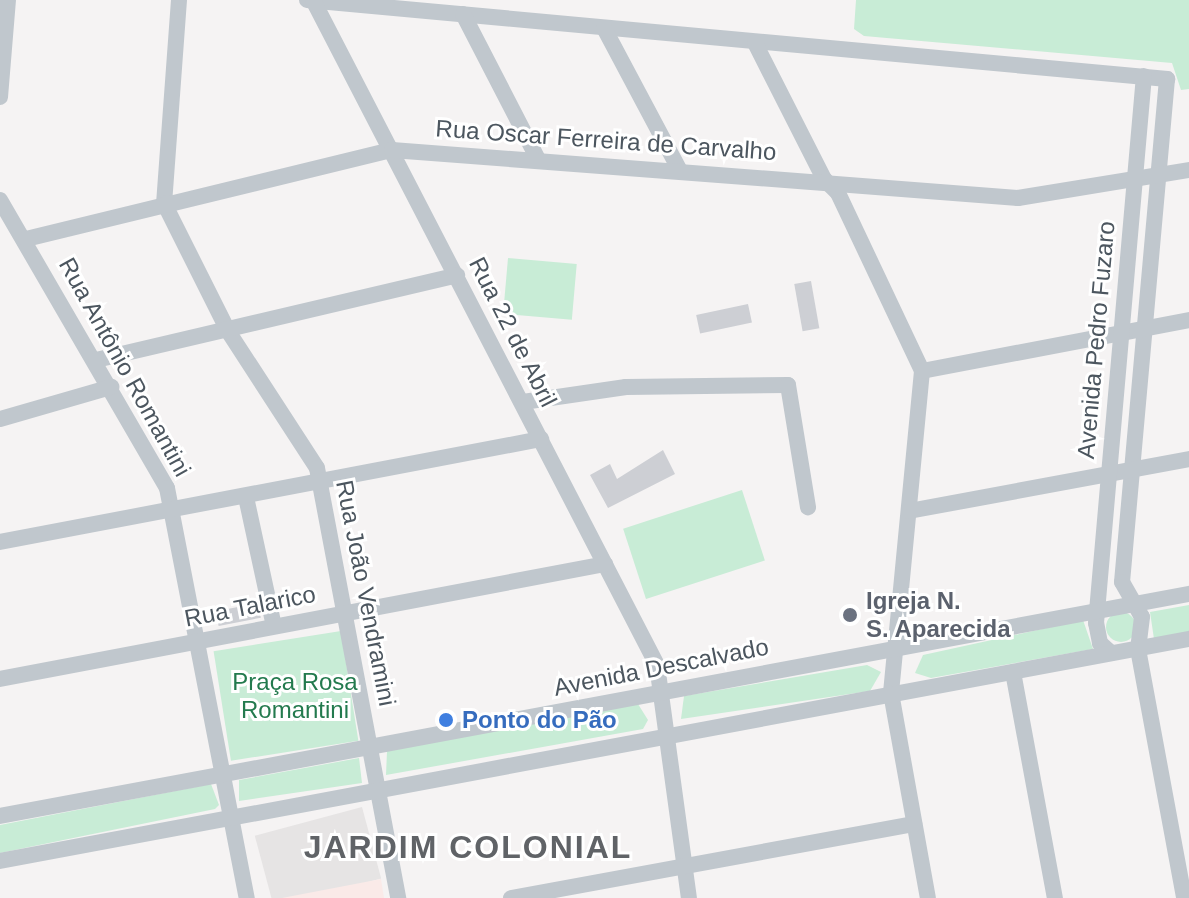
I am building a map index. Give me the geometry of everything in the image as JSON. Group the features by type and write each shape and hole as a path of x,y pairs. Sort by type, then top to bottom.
{"street":[{"path":"0,97 8,0"},
{"path":"164,203 179,0"},
{"path":"307,0 1144,76"},
{"name":"Rua 22 de Abril","path":"313,0 657,665 663,737 689,898"},
{"path":"463,14 538,159"},
{"path":"604,28 680,171"},
{"path":"755,43 824,179 838,193 922,371 891,693 928,898"},
{"name":"Avenida Pedro Fuzaro","path":"1099,609 1144,76 1167,79 1122,582 1129,603"},
{"name":"Rua Oscar Ferreira de Carvalho","path":"26,239 392,150 824,179 1018,198 1189,170"},
{"name":"Rua Antônio Romantini","path":"0,200 96,360 173,511 247,898"},
{"name":"Rua João Vendramini","path":"164,203 228,331 317,468 347,611 398,898"},
{"path":"96,360 457,275"},
{"path":"922,371 1189,320"},
{"path":"523,402 626,387 788,385 808,507"},
{"path":"0,419 111,387"},
{"path":"0,542 541,439"},
{"path":"909,511 1189,459"},
{"path":"246,497 274,626"},
{"name":"Rua Talarico","path":"0,679 605,564"},
{"name":"Avenida Descalvado","path":"0,816 659,690 1189,594"},
{"path":"1129,603 1142,617 1138,649 1184,898"},
{"path":"1099,609 1100,643 1111,653"},
{"path":"0,861 1189,639"},
{"path":"1013,672 1055,898"},
{"path":"511,898 914,824"}],"shaded area":[{"path":"362,807 381,878 308,898 271,898 255,836"},
{"path":"381,879 384,898 282,898"}],"green space":[{"path":"856,0 1189,0 1189,89 1181,90 1172,63 864,36 854,29"},
{"path":"508,258 577,264 572,320 503,314"},
{"path":"742,490 765,560 646,599 623,529"},
{"path":"1189,605 1189,632 1154,639 1150,612"},
{"path":"1121,612 1127,613 1135,621 1135,633 1127,641 1121,642 1115,641 1107,633 1106,627 1107,621 1115,613"},
{"path":"1083,620 1093,649 931,678 915,673 923,655"},
{"name":"Praça Rosa Romantini","path":"341,631 358,741 231,761 214,651"},
{"path":"867,665 881,672 870,691 681,719 684,696"},
{"path":"638,704 648,720 643,729 386,775 387,751"},
{"path":"359,758 362,783 239,801 239,780"},
{"path":"211,784 219,805 215,809 0,853 0,825"}],"building":[{"path":"811,281 819,328 803,331 794,284"},
{"path":"748,304 752,323 700,334 696,315"},
{"path":"663,450 675,474 608,508 590,475 610,464 617,479"},
{"path":"258,603 261,618 219,626 216,611"}],"place":[{"name":"Igreja N. S. Aparecida","path":"850,615"},
{"name":"Ponto do Pão","path":"446,720"}],"district":[{"name":"JARDIM COLONIAL","path":"468,847"}]}
